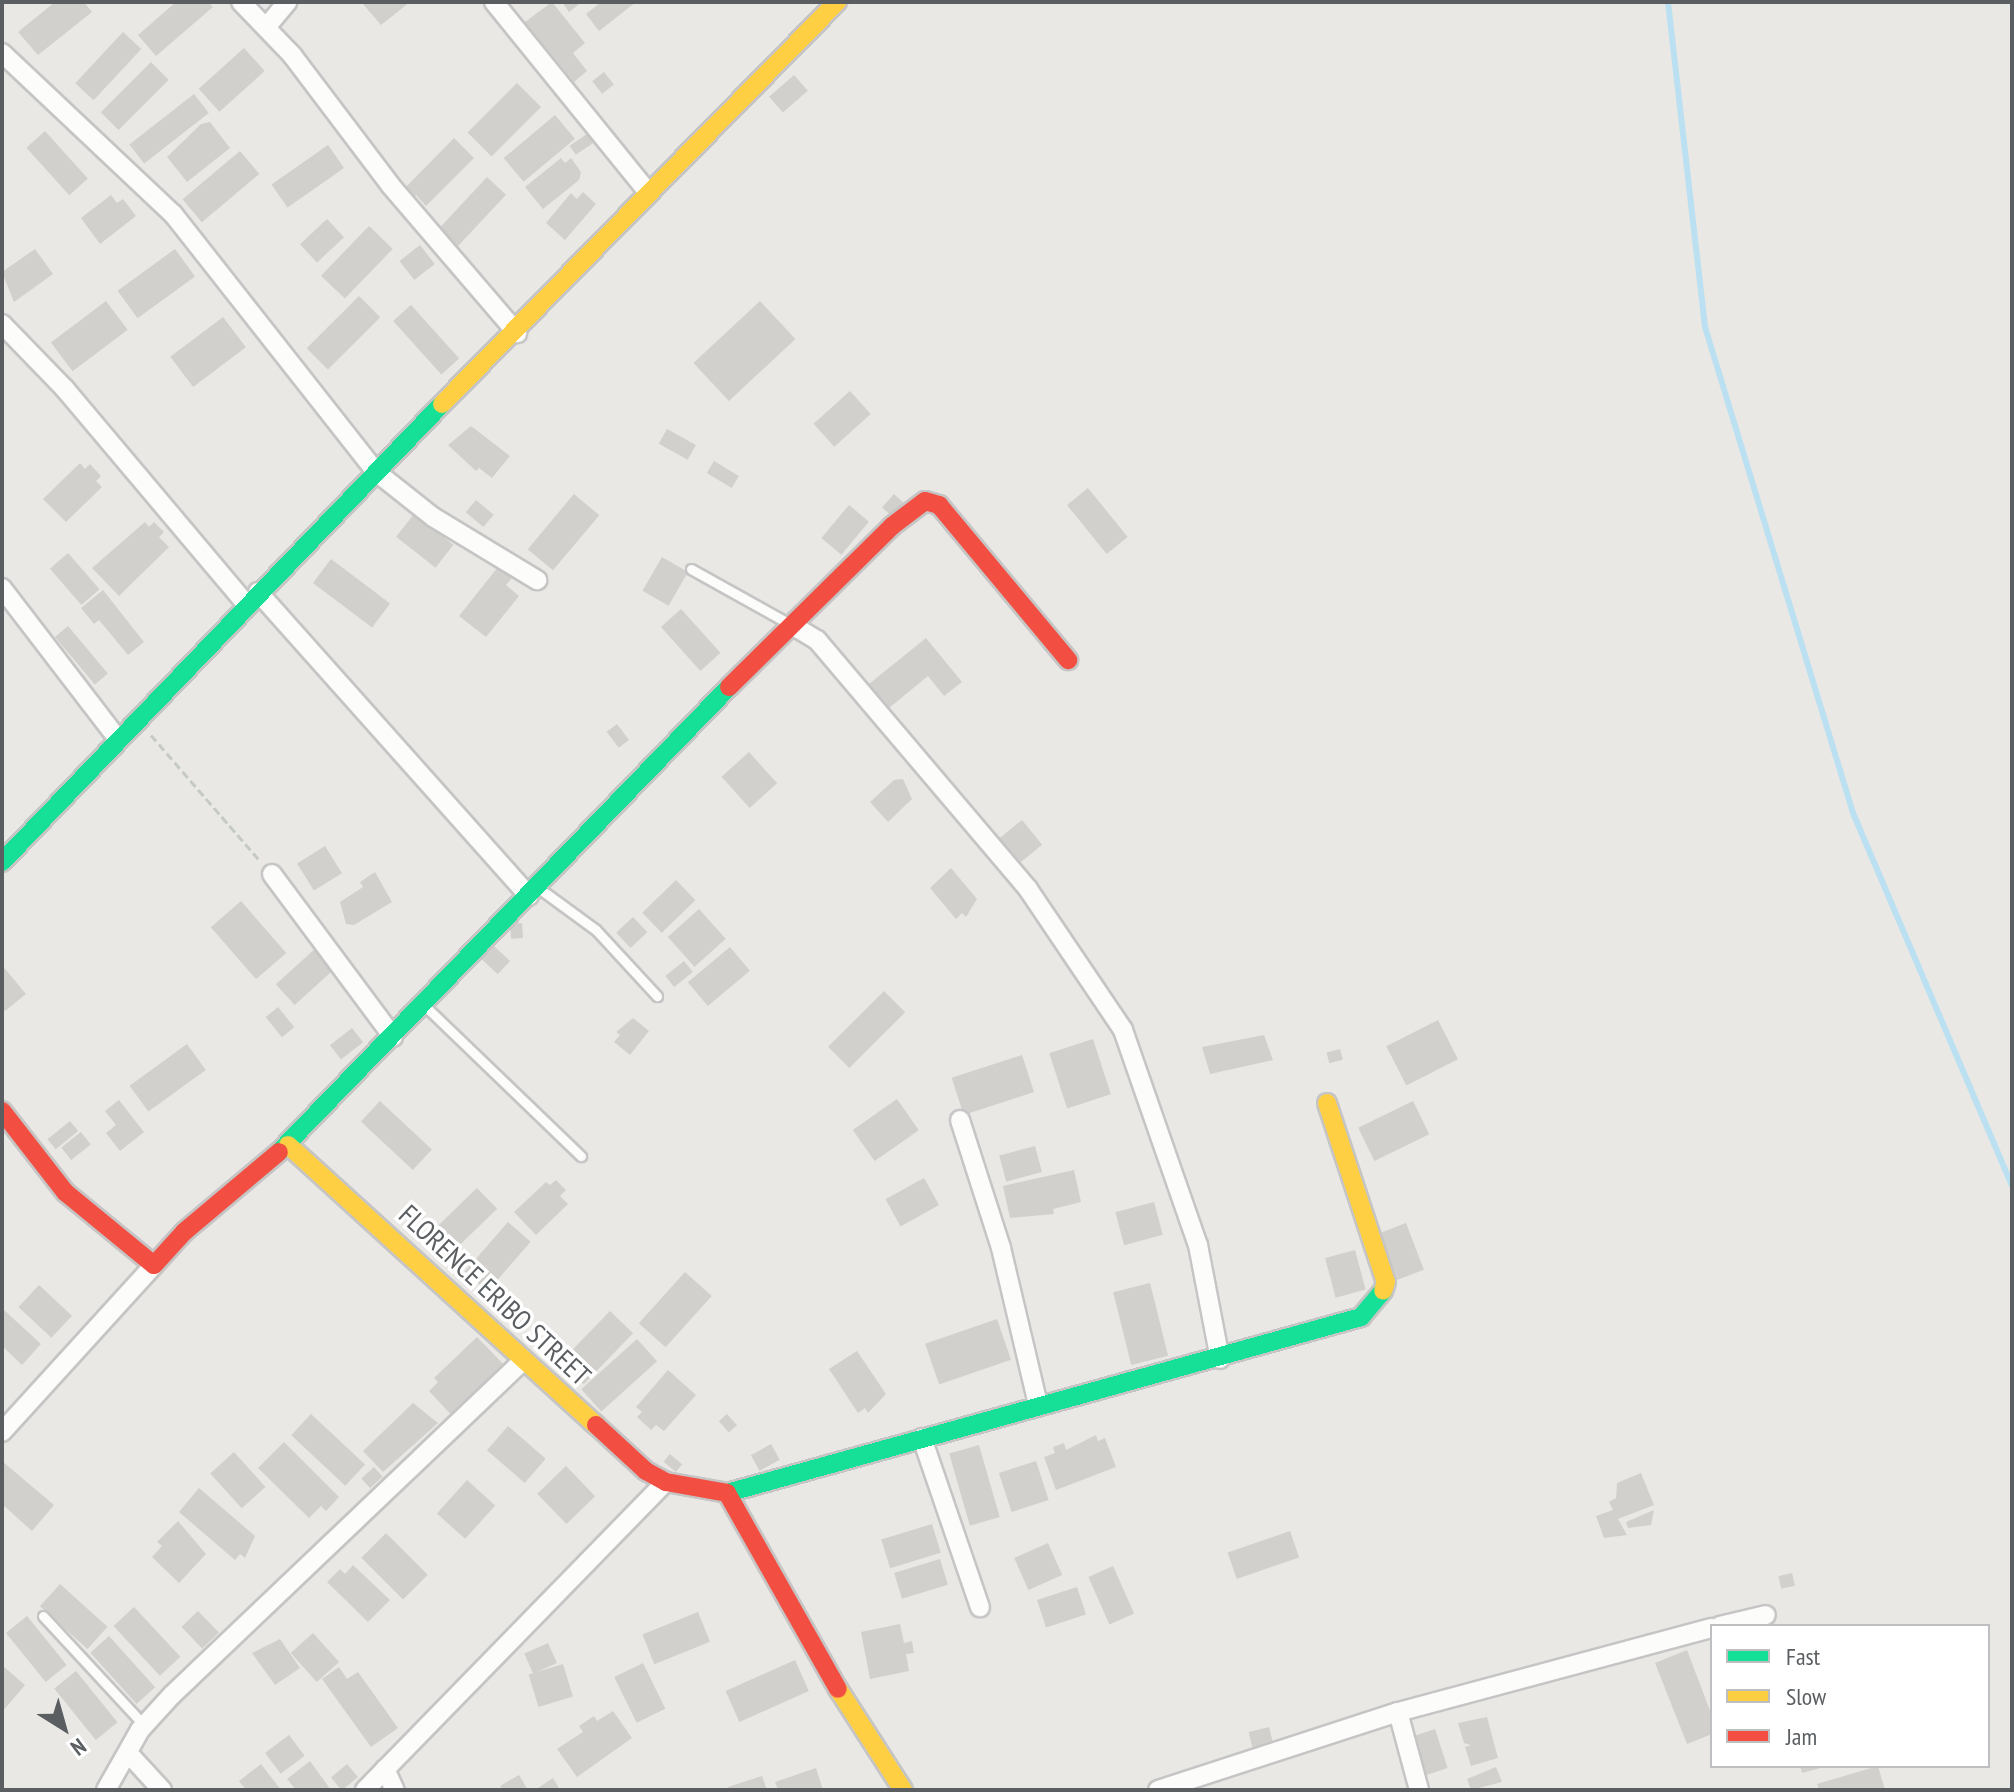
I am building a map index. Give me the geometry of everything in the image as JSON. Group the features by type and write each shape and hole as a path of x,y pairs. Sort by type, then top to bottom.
{"street":[{"path":"241,2 268,25 391,186 517,333"},
{"path":"268,25 287,2"},
{"path":"494,2 647,191"},
{"path":"2,862 375,471 517,333 647,191 837,2"},
{"path":"2,53 173,214 375,471 433,517 537,580"},
{"path":"2,324 65,389 252,598 533,891"},
{"path":"2,1432 184,1232 288,1145 792,625 925,501 939,505 1068,660"},
{"path":"2,588 118,739"},
{"path":"792,625 817,640 1028,889 1123,1030 1198,1245 1220,1359"},
{"path":"272,874 393,1037"},
{"path":"365,1790 666,1482 727,1493 1038,1405 1220,1359 1361,1317 1381,1300 1386,1282 1330,1127 1327,1103"},
{"path":"2,1111 65,1192 154,1265"},
{"path":"960,1120 1001,1248 1038,1405"},
{"name":"FLORENCE ERIBO STREET","path":"288,1145 646,1471 666,1482"},
{"path":"106,1790 144,1725 264,1604 524,1360"},
{"path":"922,1438 980,1607"},
{"path":"727,1493 824,1668 903,1790"},
{"path":"1728,1624 1766,1615"},
{"path":"1158,1790 1398,1712 1710,1629"},
{"path":"1398,1712 1419,1790"},
{"path":"129,1754 162,1790"},
{"path":"385,1769 395,1790"}],"lane":[{"path":"691,569 792,625"},
{"path":"533,891 596,930 657,996"},
{"path":"424,1004 581,1156"},
{"path":"43,1616 144,1725"}],"path":[{"path":"138,719 272,874"}],"building":[{"path":"55,2 84,2 92,12 38,55 18,32"},
{"path":"176,2 208,2 213,7 156,56 138,35"},
{"path":"365,2 410,2 381,25 363,4"},
{"path":"552,2 585,43 573,53 587,71 574,82 525,22"},
{"path":"562,2 582,2 569,12"},
{"path":"601,2 636,2 599,31 586,14"},
{"path":"123,32 141,49 94,100 75,83"},
{"path":"244,48 265,71 219,112 199,89"},
{"path":"151,62 169,80 118,130 101,112"},
{"path":"604,72 614,85 602,94 592,81"},
{"path":"794,75 808,91 783,112 769,97"},
{"path":"517,83 541,107 492,157 468,132"},
{"path":"194,94 209,113 144,163 129,144"},
{"path":"555,115 575,139 524,182 504,158"},
{"path":"210,122 230,148 187,182 167,157 201,124"},
{"path":"45,131 88,179 69,195 26,148"},
{"path":"587,134 593,143 576,155 570,146"},
{"path":"454,138 474,158 426,206 416,195 412,199 403,190"},
{"path":"328,145 344,168 288,208 271,185"},
{"path":"240,151 259,174 202,222 183,199"},
{"path":"561,158 565,163 571,158 581,172 579,180 543,209 525,187"},
{"path":"487,177 506,195 456,248 437,230"},
{"path":"583,192 596,204 565,240 546,223 571,193 577,199"},
{"path":"111,195 117,203 123,199 136,216 100,244 81,218"},
{"path":"327,219 344,237 317,263 300,244"},
{"path":"369,226 393,249 345,299 321,276"},
{"path":"420,245 435,264 414,280 400,261"},
{"path":"35,249 53,274 14,302 2,272"},
{"path":"175,249 195,277 138,318 118,291"},
{"path":"359,296 380,317 328,370 307,348"},
{"path":"106,301 128,330 73,371 51,343"},
{"path":"760,301 795,339 729,401 693,363"},
{"path":"411,305 459,359 441,375 393,321"},
{"path":"223,317 246,347 193,387 170,357"},
{"path":"850,391 871,414 834,447 814,424"},
{"path":"471,426 510,456 492,478 479,468 476,471 448,445"},
{"path":"667,429 696,445 688,460 659,444"},
{"path":"714,461 739,476 732,488 707,473"},
{"path":"80,463 85,469 90,464 101,476 96,481 102,487 66,522 43,499"},
{"path":"1088,488 1128,537 1107,554 1067,505"},
{"path":"574,494 599,515 553,570 528,549"},
{"path":"894,494 904,503 892,516 882,507"},
{"path":"476,500 494,515 483,527 466,512"},
{"path":"849,505 869,522 841,555 821,538"},
{"path":"414,514 453,545 436,568 396,537"},
{"path":"145,522 149,527 154,522 164,532 159,537 169,547 119,596 92,568"},
{"path":"68,553 99,589 81,605 50,569"},
{"path":"662,557 688,572 668,606 642,591"},
{"path":"331,559 390,604 372,627 313,583"},
{"path":"498,567 512,578 506,585 519,596 486,637 459,616"},
{"path":"103,590 144,642 128,655 99,620 94,624 81,608"},
{"path":"681,609 720,653 700,671 661,627"},
{"path":"68,626 108,673 95,684 55,637"},
{"path":"926,638 962,682 944,696 928,676 889,708 869,684"},
{"path":"617,724 629,740 619,748 607,732"},
{"path":"749,752 777,783 750,808 722,777"},
{"path":"903,779 912,799 888,822 870,802 894,780"},
{"path":"1022,820 1042,845 1015,867 995,842"},
{"path":"325,846 342,873 314,891 297,863"},
{"path":"951,868 977,899 966,917 962,913 956,919 930,888"},
{"path":"375,872 392,902 354,925 346,924 340,902 363,887 360,882"},
{"path":"676,880 695,900 662,933 642,913"},
{"path":"241,901 286,953 256,979 211,927"},
{"path":"699,909 726,939 695,967 668,937"},
{"path":"633,917 647,932 631,948 616,933"},
{"path":"522,923 523,938 511,939 510,924"},
{"path":"494,946 510,961 498,974 482,959"},
{"path":"730,947 750,971 708,1006 688,982"},
{"path":"316,948 335,969 295,1005 276,984"},
{"path":"684,961 693,972 674,987 665,976"},
{"path":"2,965 26,994 5,1011 2,1007"},
{"path":"884,991 905,1012 849,1068 828,1047"},
{"path":"278,1007 294,1027 282,1037 266,1017"},
{"path":"633,1018 649,1031 630,1055 614,1042 620,1035 616,1032"},
{"path":"1438,1020 1458,1059 1406,1086 1386,1046"},
{"path":"352,1028 363,1042 341,1059 330,1045"},
{"path":"1264,1035 1273,1060 1210,1074 1202,1047"},
{"path":"1093,1039 1111,1094 1067,1108 1049,1053"},
{"path":"187,1044 206,1070 148,1112 130,1086"},
{"path":"1340,1049 1343,1060 1329,1063 1326,1053"},
{"path":"1022,1055 1034,1092 964,1115 952,1078"},
{"path":"897,1099 919,1130 875,1161 853,1130"},
{"path":"119,1100 144,1132 120,1151 106,1133 116,1125 105,1111"},
{"path":"380,1101 432,1149 413,1170 361,1121"},
{"path":"1413,1101 1429,1134 1374,1161 1358,1128"},
{"path":"70,1121 78,1131 56,1149 47,1139"},
{"path":"81,1132 91,1145 71,1160 61,1147"},
{"path":"1035,1146 1042,1172 1006,1182 999,1156"},
{"path":"1074,1170 1081,1202 1053,1209 1054,1214 1010,1218 1003,1186"},
{"path":"924,1178 939,1205 901,1226 886,1199"},
{"path":"556,1180 566,1190 560,1196 568,1204 536,1235 514,1212 546,1182 550,1185"},
{"path":"477,1188 497,1209 445,1260 424,1239"},
{"path":"1154,1202 1163,1235 1124,1245 1115,1212"},
{"path":"508,1222 531,1242 487,1291 465,1272"},
{"path":"1406,1223 1424,1270 1398,1280 1380,1233"},
{"path":"1355,1250 1366,1290 1336,1298 1325,1258"},
{"path":"685,1272 712,1296 666,1347 639,1323"},
{"path":"1150,1283 1168,1356 1131,1365 1113,1292"},
{"path":"39,1285 72,1316 51,1338 19,1307"},
{"path":"4,1310 41,1344 22,1365 2,1346"},
{"path":"610,1311 633,1333 584,1384 561,1362"},
{"path":"997,1319 1011,1360 939,1384 925,1344"},
{"path":"477,1337 508,1369 455,1419 429,1391 438,1382 434,1378"},
{"path":"637,1339 657,1361 601,1411 581,1389"},
{"path":"857,1351 886,1394 868,1413 865,1408 858,1413 829,1369"},
{"path":"668,1370 696,1395 664,1431 656,1425 651,1430 637,1417 642,1412 636,1407"},
{"path":"413,1403 438,1423 383,1472 363,1451"},
{"path":"311,1414 365,1464 345,1486 291,1435"},
{"path":"727,1414 737,1425 729,1433 719,1421"},
{"path":"508,1426 546,1459 525,1483 487,1450"},
{"path":"1096,1435 1098,1441 1105,1438 1116,1467 1056,1490 1044,1457 1055,1453 1053,1447 1064,1443 1066,1450"},
{"path":"284,1442 339,1497 326,1511 321,1506 309,1518 258,1468"},
{"path":"771,1444 780,1460 760,1471 751,1455"},
{"path":"979,1445 1000,1517 970,1526 949,1454"},
{"path":"234,1452 265,1487 242,1508 210,1473"},
{"path":"670,1454 682,1464 676,1472 664,1462"},
{"path":"2,1461 54,1505 32,1531 2,1504"},
{"path":"1036,1461 1049,1500 1012,1512 999,1473"},
{"path":"566,1466 595,1496 566,1524 537,1494"},
{"path":"374,1467 383,1477 370,1488 361,1478"},
{"path":"1641,1473 1654,1505 1618,1519 1627,1535 1604,1538 1596,1516 1613,1510 1609,1502 1616,1498 1617,1483"},
{"path":"467,1480 495,1505 465,1539 437,1513"},
{"path":"199,1488 255,1536 245,1558 240,1554 235,1560 179,1512"},
{"path":"1654,1510 1651,1525 1628,1528 1626,1522"},
{"path":"178,1521 206,1554 179,1583 152,1557 162,1546 157,1542"},
{"path":"932,1524 941,1553 890,1568 881,1539"},
{"path":"1290,1531 1299,1557 1237,1579 1228,1552"},
{"path":"386,1533 428,1575 403,1599 361,1558"},
{"path":"1048,1543 1062,1575 1028,1590 1014,1558"},
{"path":"940,1559 948,1585 902,1599 894,1573"},
{"path":"353,1565 390,1600 368,1622 327,1582 340,1569 345,1574"},
{"path":"1113,1566 1134,1614 1109,1624 1088,1577"},
{"path":"1792,1573 1795,1586 1781,1589 1778,1576"},
{"path":"60,1584 108,1627 87,1649 40,1606"},
{"path":"1077,1587 1086,1615 1046,1628 1037,1600"},
{"path":"134,1607 180,1657 160,1676 114,1626"},
{"path":"198,1611 219,1633 202,1649 181,1627"},
{"path":"698,1612 710,1642 654,1664 642,1634"},
{"path":"27,1616 67,1665 46,1682 6,1633"},
{"path":"900,1624 904,1643 912,1641 914,1653 906,1654 909,1671 870,1679 861,1632"},
{"path":"313,1633 339,1662 317,1682 291,1653"},
{"path":"109,1636 155,1687 137,1704 90,1653"},
{"path":"280,1639 300,1668 275,1685 252,1653"},
{"path":"548,1643 557,1663 533,1674 524,1654"},
{"path":"1687,1650 1710,1711 1710,1735 1687,1744 1655,1663"},
{"path":"795,1660 809,1691 739,1722 726,1691"},
{"path":"643,1663 665,1709 637,1723 614,1677"},
{"path":"563,1664 573,1697 539,1707 529,1675"},
{"path":"2,1667 25,1685 2,1712"},
{"path":"339,1667 347,1679 358,1672 398,1728 371,1747 322,1679"},
{"path":"76,1671 118,1722 96,1740 54,1689"},
{"path":"613,1711 632,1738 577,1777 557,1749 583,1732 579,1726 594,1716 597,1721"},
{"path":"1487,1717 1498,1758 1471,1766 1465,1747 1471,1745 1464,1743 1458,1723"},
{"path":"1269,1727 1273,1743 1252,1748 1249,1732"},
{"path":"1435,1729 1448,1768 1421,1777 1408,1738"},
{"path":"289,1735 305,1756 281,1774 265,1753"},
{"path":"310,1761 331,1790 296,1790 287,1779"},
{"path":"261,1764 281,1790 246,1790 239,1781"},
{"path":"347,1764 358,1777 342,1790 331,1777"},
{"path":"1496,1767 1502,1782 1471,1790 1467,1779"},
{"path":"816,1768 823,1790 778,1790 775,1782"},
{"path":"1801,1768 1820,1768 1802,1773"},
{"path":"1879,1768 1885,1790 1819,1790 1817,1784"},
{"path":"519,1775 528,1790 503,1790 500,1786"},
{"path":"762,1776 767,1790 728,1790 728,1787"},
{"path":"553,1778 560,1790 535,1790"}],"waterway":[{"path":"1668,2 1705,327 1853,813 2012,1185"}],"traffic: fast":[{"path":"2,862 442,404"},
{"path":"279,1152 729,687"},
{"path":"727,1493 1361,1317 1383,1291"}],"traffic: slow":[{"path":"442,404 837,2"},
{"path":"1327,1103 1386,1282 1383,1291"},
{"path":"288,1145 596,1425"},
{"path":"838,1689 903,1790"}],"traffic: jam":[{"path":"729,687 892,526 925,501 939,505 1068,660"},
{"path":"2,1111 65,1192 154,1265 184,1232 279,1152"},
{"path":"596,1425 646,1471 666,1482 727,1493 838,1689"}]}
